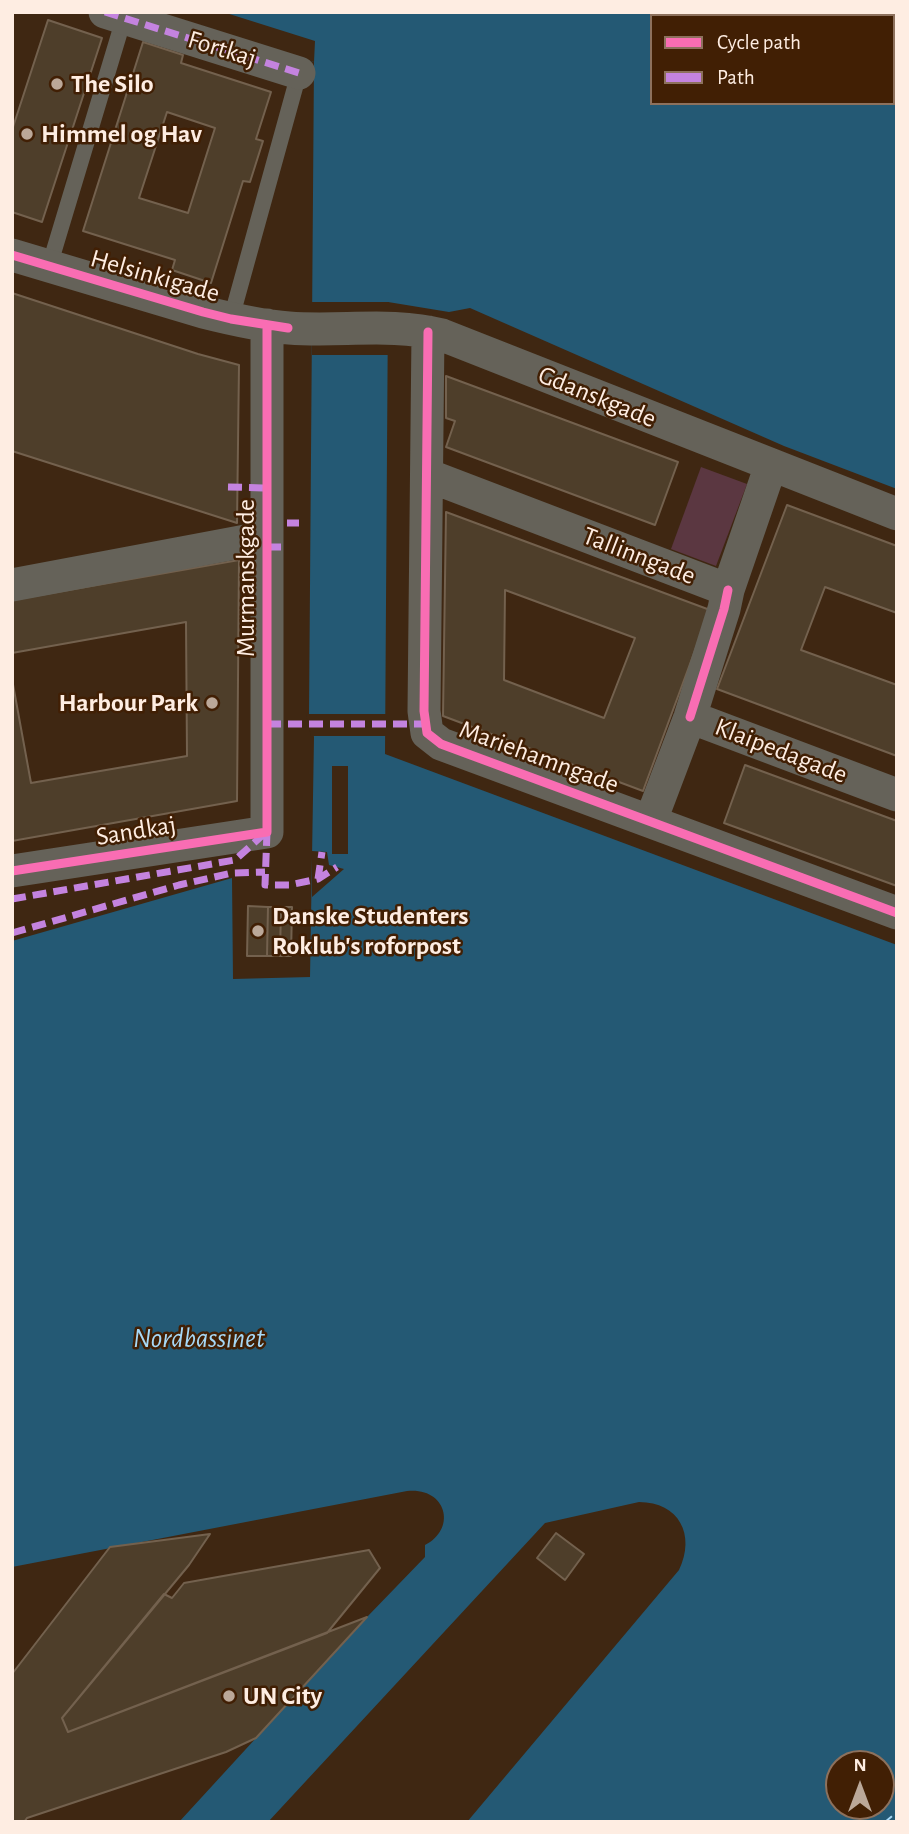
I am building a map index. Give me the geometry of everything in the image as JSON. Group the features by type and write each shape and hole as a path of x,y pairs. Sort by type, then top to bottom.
{"street":[{"name":"Fortkaj","path":"114,15 299,73"},
{"name":"Helsinkigade","path":"12,256 203,312 278,327"},
{"name":"Gdanskgade","path":"278,327 412,330 457,341 897,514"},
{"name":"Murmanskgade","path":"267,832 267,537 278,327"},
{"name":"Mariehamngade","path":"412,330 426,475 424,711 427,733 441,744 897,913"},
{"name":"Tallinngade","path":"426,475 727,590 771,465"},
{"path":"12,585 267,537"},
{"path":"690,716 724,609 727,590"},
{"name":"Klaipedagade","path":"651,820 690,716 897,795"},
{"name":"Sandkaj","path":"12,871 267,832"}],"lane":[{"path":"49,267 114,15"},
{"path":"231,319 299,73"}],"shaded area":[{"path":"701,467 747,484 716,566 671,549"}],"water":[{"name":"Nordbassinet","path":"163,12 897,12 897,489 784,446 470,308 449,312 388,302 385,754 897,945 897,1822 467,1822 679,1570 686,1545 684,1533 674,1514 653,1503 639,1502 545,1523 268,1822 179,1822 425,1557 425,1545 435,1538 444,1520 439,1502 421,1492 407,1491 12,1567 12,941 232,878 233,979 310,977 314,737 309,715 314,62"}],"pier":[{"path":"159,12 223,12 315,41 314,62"},
{"path":"312,302 389,302 389,355 312,355"},
{"path":"306,714 388,714 388,736 311,736"},
{"path":"332,766 348,766 348,854 332,854"},
{"path":"312,851 327,852 329,865 344,869 312,897"}],"building":[{"name":"The Silo","path":"48,20 102,38 42,222 12,212 12,130"},
{"path":"143,42 183,55 181,63 271,92 256,139 263,141 250,182 243,181 211,283 172,270 175,260 83,231","holes":["167,112 215,128 188,213 139,198"]},
{"path":"12,293 239,365 237,523 12,451"},
{"path":"446,376 678,462 655,525 446,447 455,421 446,418"},
{"path":"787,505 897,546 897,613 825,587 801,650 897,685 897,756 717,689"},
{"path":"446,512 710,610 643,791 443,716","holes":["505,590 635,638 604,718 504,680"]},
{"name":"Harbour Park","path":"239,560 237,801 12,841 12,679 31,783 187,756 186,622 12,653 12,600"},
{"path":"745,765 897,821 897,886 724,823"},
{"name":"Danske Studenters Roklub's roforpost","path":"248,906 268,907 267,956 247,956"},
{"path":"268,907 281,907 280,956 267,956"},
{"path":"281,907 292,907 291,956 280,956"},
{"path":"556,1533 584,1554 565,1580 537,1558"},
{"name":"UN City","path":"210,1534 189,1565 62,1718 68,1732 367,1617 256,1738 226,1752 27,1818 24,1822 12,1822 12,1674 110,1547"},
{"path":"369,1550 380,1568 327,1633 68,1732 62,1718 164,1594 172,1598 184,1583"}],"ferry route":[{"path":"885,1822 897,1812"}],"marked path":[{"path":"105,12 299,73"},
{"path":"228,487 266,488"},
{"path":"287,523 299,523"},
{"path":"267,547 287,547"},
{"path":"267,724 425,724"},
{"path":"267,832 265,885 289,885 318,879 337,867"},
{"path":"12,899 235,860 264,834"},
{"path":"318,879 322,852"},
{"path":"12,933 179,885 232,873 265,872"}],"cycle path":[{"path":"12,255 203,312 288,328"},
{"path":"12,871 267,832 267,325"},
{"path":"428,332 424,711 427,733 441,744 897,913"},
{"path":"690,717 728,590"}],"place":[{"name":"The Silo","path":"57,84"},
{"name":"Himmel og Hav","path":"27,134"},
{"name":"Harbour Park","path":"212,703"},
{"name":"Danske Studenters Roklub's roforpost","path":"258,931"},
{"name":"UN City","path":"229,1696"}]}
